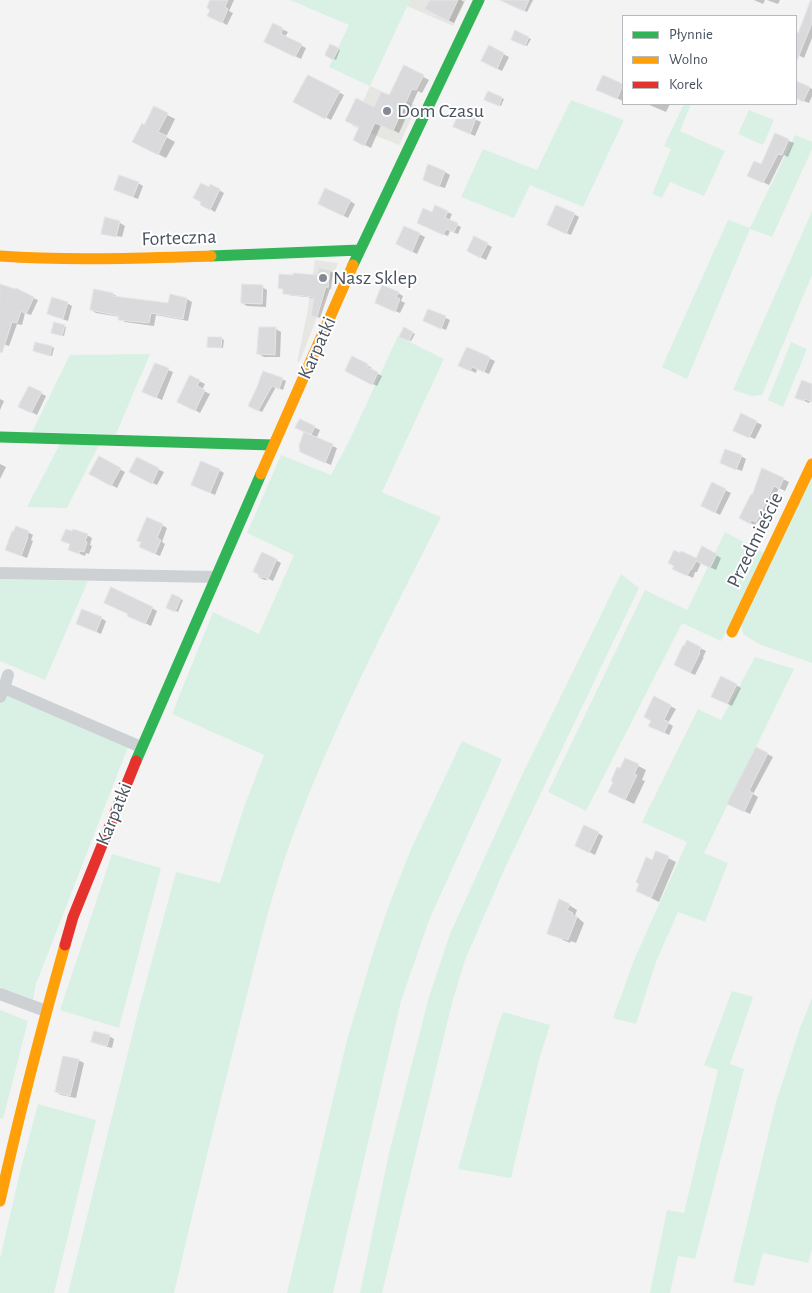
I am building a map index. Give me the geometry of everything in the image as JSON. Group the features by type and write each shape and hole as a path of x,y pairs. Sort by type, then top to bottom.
{"street":[{"name":"Karpatki","path":"0,1201 46,1011 73,917 141,747 273,445 360,250 479,0"},
{"name":"Forteczna","path":"0,256 47,259 112,259 360,250"},
{"path":"0,437 273,445"},
{"name":"Przedmieście","path":"732,632 812,464"},
{"path":"0,573 216,577"},
{"path":"8,675 2,692 141,747"},
{"path":"0,994 46,1011"}],"shaded area":[{"path":"410,0 466,0 453,26 407,6"},
{"path":"370,86 417,106 399,145 352,126"},
{"path":"315,260 338,263 300,361 297,362 307,314"}],"green space":[{"path":"290,0 410,0 370,86 329,67 349,25"},
{"path":"571,100 624,120 583,207 530,185 514,218 461,197 483,149 537,170"},
{"path":"684,105 691,105 680,131 725,151 704,196 670,182 662,198 652,194 671,149 664,146"},
{"path":"749,110 774,120 763,145 738,134"},
{"path":"795,135 812,142 812,149 772,237 750,229 687,379 662,367 728,220 750,228"},
{"path":"812,211 812,275 762,395 752,396 733,390"},
{"path":"398,336 444,359 382,492 441,517 339,724 287,852 257,956 174,1293 68,1293 139,1008 176,872 220,883 243,810 264,755 172,714 213,612 259,634 294,555 247,533 281,455 331,475"},
{"path":"791,342 807,349 783,407 768,400"},
{"path":"150,354 116,434 32,432 70,355"},
{"path":"60,444 99,445 67,508 27,507"},
{"path":"812,471 812,663 759,644 743,634 741,623"},
{"path":"725,532 766,554 721,641 682,623 586,811 548,792 645,590 687,610"},
{"path":"621,574 639,588 505,868 465,960 452,1003 382,1293 360,1293 389,1153 429,997 450,934 524,771"},
{"path":"0,579 88,581 45,680 0,661"},
{"path":"755,657 794,669 704,853 728,863 705,922 678,912 656,962 636,1024 613,1018 634,960 687,842 642,822 698,709 721,720"},
{"path":"0,693 128,747 36,984 33,1000 0,987"},
{"path":"462,741 502,759 429,920 401,1001 333,1293 287,1293 347,1040 372,956 386,913 411,849"},
{"path":"112,854 161,868 119,1028 60,1010"},
{"path":"732,991 753,997 730,1064 744,1069 695,1259 678,1256 670,1293 650,1293 667,1210 684,1213 718,1070 704,1065"},
{"path":"812,998 812,1249 808,1263 763,1253 754,1286 733,1282 776,1102 800,1028"},
{"path":"0,1010 28,1021 3,1119 0,1118"},
{"path":"503,1012 550,1025 539,1060 511,1178 458,1169"},
{"path":"38,1104 96,1120 54,1293 0,1293 0,1259"}],"building":[{"path":"210,0 228,0 225,7 228,9 222,23 207,16 210,10 207,8"},
{"path":"430,0 458,0 448,21 425,9"},
{"path":"500,0 529,0 524,11"},
{"path":"812,0 812,23 797,60 798,33"},
{"path":"273,23 283,28 281,34 302,44 295,57 264,42"},
{"path":"515,30 529,37 525,46 511,40"},
{"path":"330,44 339,48 333,60 325,55"},
{"path":"489,45 504,53 497,69 481,61"},
{"path":"404,65 424,75 416,90 412,89 393,131 375,123 364,146 353,140 359,127 345,121 356,98 374,107 381,92 389,95"},
{"path":"308,75 340,91 325,119 293,102"},
{"path":"603,75 622,84 617,99 596,90"},
{"path":"797,81 810,87 803,102 797,99"},
{"path":"488,91 502,97 499,106 484,100"},
{"path":"154,106 168,113 158,132 167,136 158,155 132,142"},
{"path":"460,111 476,118 470,134 453,127"},
{"path":"775,133 789,139 782,155 778,154 763,183 747,176 754,161 761,164"},
{"path":"428,164 445,171 439,187 423,180"},
{"path":"119,175 139,182 133,197 114,190"},
{"path":"201,183 209,187 210,184 220,189 210,210 200,205 201,202 193,198"},
{"path":"325,188 351,200 343,216 318,204"},
{"path":"435,205 448,211 445,218 458,223 454,232 446,229 443,235 417,223 423,208 432,212"},
{"path":"556,205 575,213 566,234 547,225"},
{"path":"105,217 120,221 116,237 101,234"},
{"path":"404,226 420,233 412,252 396,244"},
{"path":"474,236 488,243 480,258 467,251"},
{"path":"319,268 330,270 328,288 326,287 317,317 311,316 314,297 283,294 283,289 278,288 279,274 317,275"},
{"path":"0,284 16,288 34,297 26,314 21,311 17,323 12,322 2,353 0,352"},
{"path":"242,284 263,285 262,304 241,303"},
{"path":"382,285 399,292 396,297 400,299 395,312 375,303"},
{"path":"94,289 113,293 113,296 168,303 170,294 187,298 183,319 151,313 149,323 118,320 119,316 90,310"},
{"path":"52,297 68,302 63,319 47,314"},
{"path":"428,309 446,316 441,329 423,321"},
{"path":"54,322 65,325 62,336 51,333"},
{"path":"259,327 276,327 275,355 257,354"},
{"path":"404,327 413,332 409,341 399,337"},
{"path":"208,337 222,337 221,348 207,347"},
{"path":"35,342 52,346 50,356 33,351"},
{"path":"467,347 490,357 484,372 472,367 470,371 458,366"},
{"path":"352,356 368,364 367,367 378,372 372,385 345,371"},
{"path":"155,363 169,368 156,398 142,392"},
{"path":"263,371 283,378 279,389 272,386 258,411 248,406"},
{"path":"190,375 200,380 197,386 205,390 195,411 177,402"},
{"path":"802,380 812,384 812,402 795,398"},
{"path":"29,386 42,392 31,413 18,407"},
{"path":"741,413 757,421 749,438 733,431"},
{"path":"300,419 315,426 311,435 295,428"},
{"path":"304,432 333,444 325,463 300,452 299,446"},
{"path":"725,449 742,455 736,470 720,463"},
{"path":"99,456 121,468 111,486 89,474"},
{"path":"137,457 159,468 152,484 129,472"},
{"path":"201,461 220,469 210,493 191,485"},
{"path":"762,468 784,478 779,489 774,486 756,522 751,520 750,524 739,518 752,495"},
{"path":"712,482 726,489 715,513 701,506"},
{"path":"147,517 163,524 157,538 161,540 155,554 139,547 141,542 137,541"},
{"path":"16,526 29,531 21,556 5,550 12,531"},
{"path":"66,529 72,531 73,529 88,534 84,552 80,551 79,554 68,550 70,544 61,541"},
{"path":"702,546 717,554 710,568 696,561 687,576 672,569 674,566 668,563 674,550 696,558"},
{"path":"262,552 277,559 268,579 259,578 258,574 253,572"},
{"path":"111,587 153,607 145,624 104,603"},
{"path":"172,594 181,598 175,612 166,608"},
{"path":"82,609 102,617 96,632 76,624"},
{"path":"687,640 701,647 690,673 674,665"},
{"path":"721,676 737,684 727,704 711,697"},
{"path":"654,696 671,705 664,720 669,722 664,733 648,726 651,721 644,717"},
{"path":"756,747 768,753 749,791 753,793 744,812 727,804"},
{"path":"625,758 639,764 634,774 637,775 625,800 608,792 617,767 620,768"},
{"path":"584,825 599,832 589,853 575,846"},
{"path":"656,851 669,856 651,898 636,891 639,884 636,882 646,857 652,860"},
{"path":"559,899 570,904 567,910 577,917 568,940 547,934"},
{"path":"94,1031 110,1035 107,1046 91,1042"},
{"path":"63,1056 79,1059 70,1096 55,1092"}],"traffic: fast":[{"path":"353,265 479,0"},
{"path":"211,256 360,250"},
{"path":"0,437 273,445"},
{"path":"136,761 261,474"}],"traffic: slow":[{"path":"0,256 80,259 211,256"},
{"path":"261,474 353,265"},
{"path":"732,632 812,464"},
{"path":"0,1201 47,1009 65,945"}],"traffic: jam":[{"path":"65,945 73,917 136,761"}],"place":[{"name":"Dom Czasu","path":"387,111"},
{"name":"Nasz Sklep","path":"323,278"}]}
